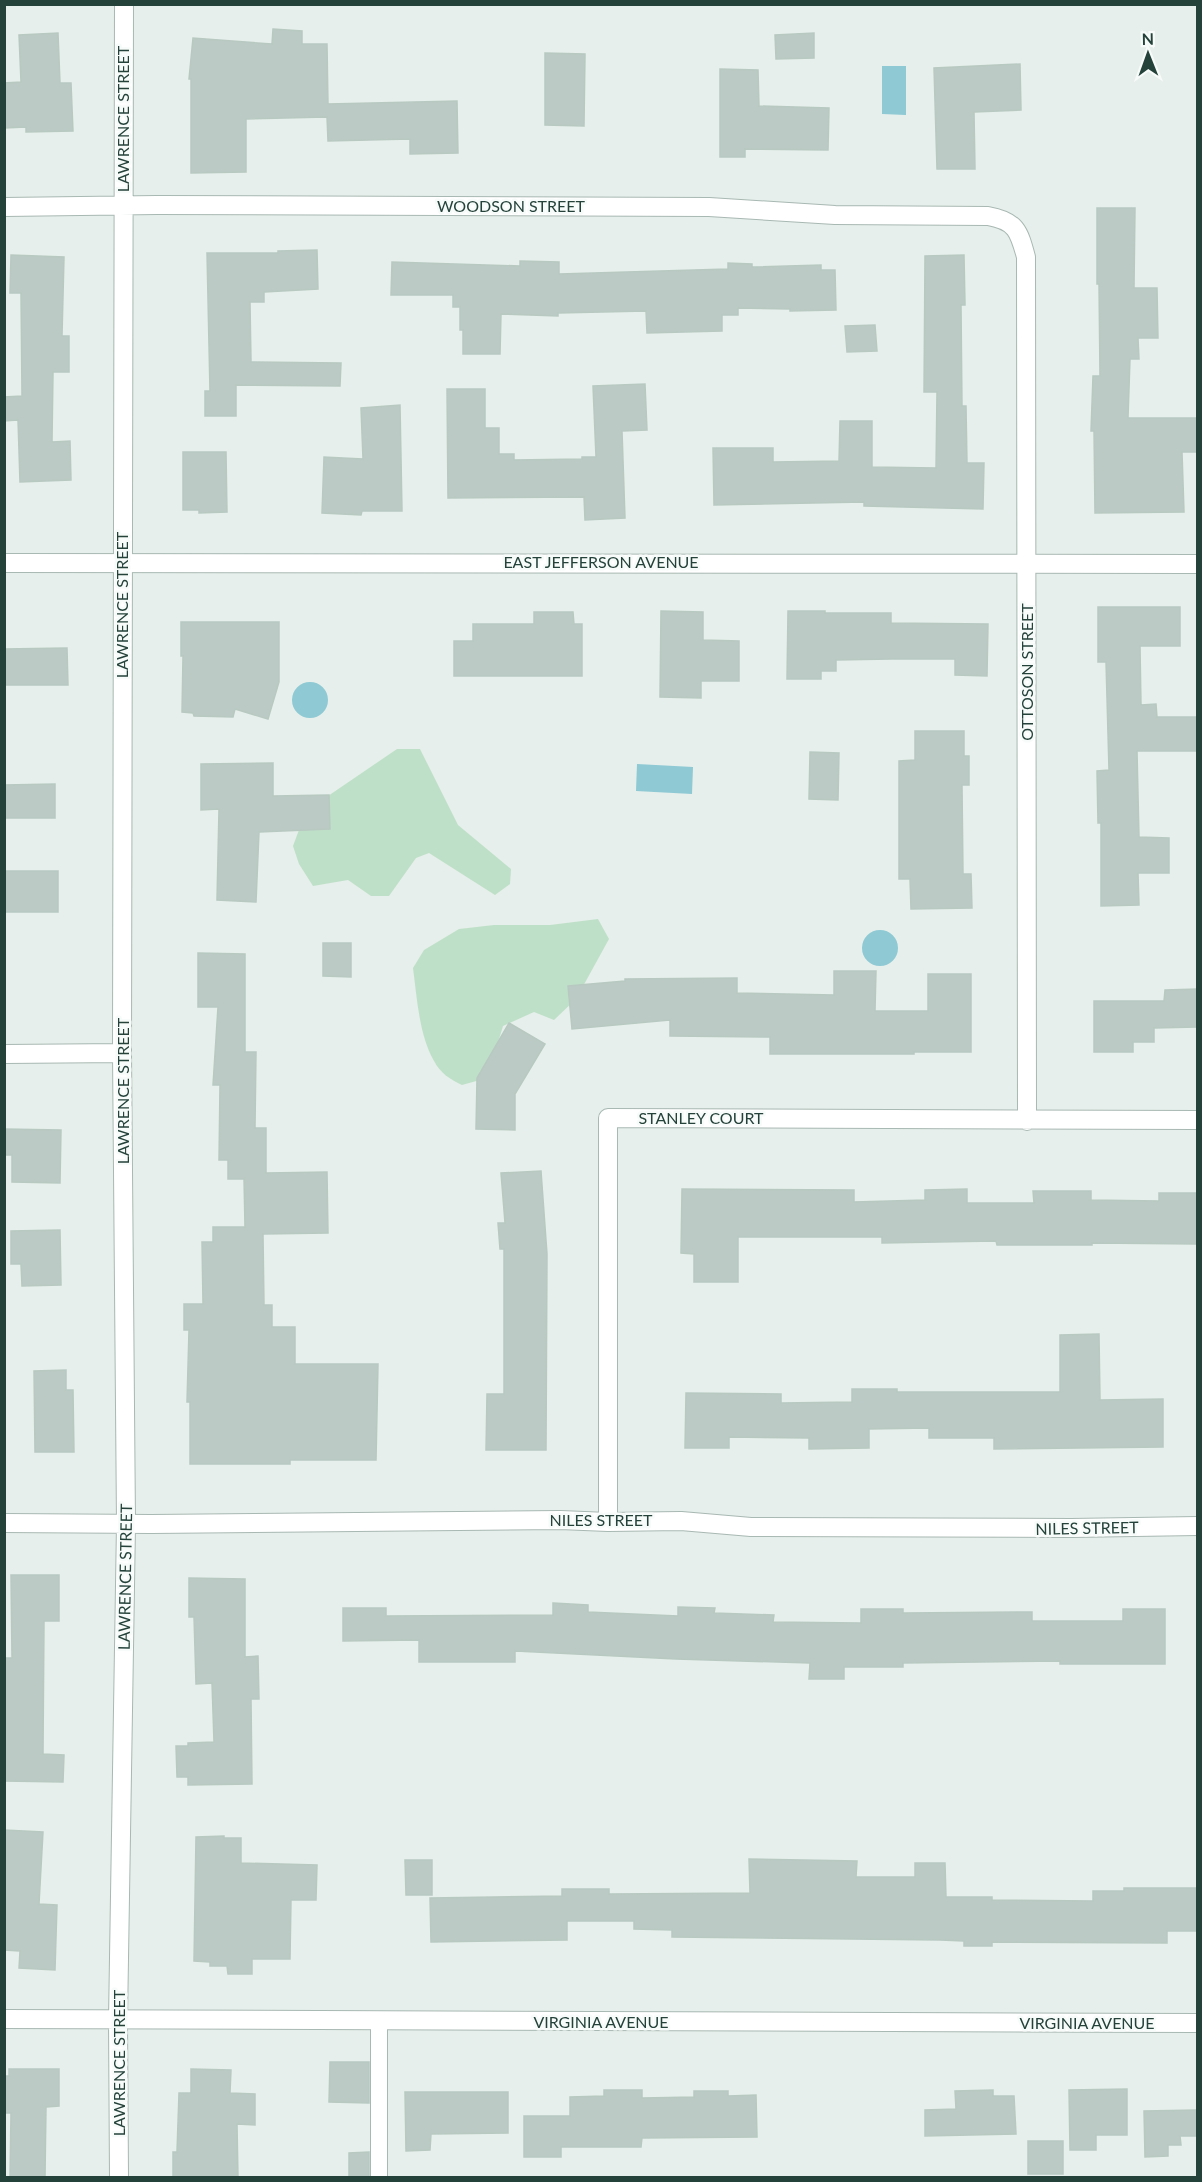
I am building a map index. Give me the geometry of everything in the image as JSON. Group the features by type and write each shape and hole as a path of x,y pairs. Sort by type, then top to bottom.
{"street":[{"name":"LAWRENCE STREET","path":"119,2178 118,2020 126,1524 122,1053 124,4"},
{"name":"WOODSON STREET","path":"4,207 709,207 835,215 988,216 1001,218 1015,226"},
{"name":"OTTOSON STREET","path":"1015,226 1026,256 1028,1121"},
{"name":"EAST JEFFERSON AVENUE","path":"4,563 1197,564"},
{"path":"4,1054 122,1053"},
{"name":"STANLEY COURT","path":"608,1522 608,1118 1197,1120"},
{"name":"NILES STREET","path":"4,1523 519,1520 681,1521 751,1527 1197,1526"},
{"name":"VIRGINIA AVENUE","path":"4,2019 1197,2023"}],"lane":[{"path":"379,2022 379,2178"}],"green space":[{"path":"397,749 420,749 458,825 511,869 510,884 495,895 429,853 416,858 389,896 371,896 348,880 313,886 299,864 293,846 306,811"},
{"path":"598,919 609,939 576,999 554,1020 534,1012 503,1026 487,1078 462,1085 443,1073 429,1051 417,1004 413,968 424,950 459,929 494,925 550,925"}],"water":[{"path":"882,66 906,66 906,115 882,114"},
{"path":"310,682 322,688 328,700 322,712 310,718 298,712 292,700 298,688"},
{"path":"637,764 693,767 692,794 636,791"},
{"path":"880,930 893,935 898,948 893,961 880,966 867,961 862,948 867,935"}],"building":[{"path":"273,29 302,31 302,44 327,44 328,104 457,101 458,153 410,154 410,139 328,141 327,117 246,119 246,172 191,173 191,79 189,79 193,38 272,44"},
{"path":"58,33 60,83 71,83 73,131 26,132 26,127 5,128 4,83 21,82 19,35"},
{"path":"814,33 814,58 776,59 775,35"},
{"path":"545,53 585,54 584,126 545,125"},
{"path":"1020,64 1021,110 974,112 975,169 937,169 934,68"},
{"path":"720,69 758,70 759,106 829,108 828,150 745,149 745,157 720,157"},
{"path":"1097,208 1135,208 1134,288 1157,288 1158,338 1138,338 1139,359 1130,359 1128,418 1197,418 1197,452 1182,452 1184,512 1095,513 1094,431 1091,431 1093,376 1100,376"},
{"path":"317,250 318,289 264,292 264,302 250,302 251,362 341,363 340,386 236,385 236,416 205,416 205,391 210,391 207,253 278,253 278,251"},
{"path":"11,255 64,257 62,336 69,336 69,372 53,372 52,442 70,441 71,480 20,482 18,420 4,421 4,397 22,396 21,293 10,293"},
{"path":"964,255 965,305 961,305 962,406 966,406 967,463 984,463 983,509 864,506 864,502 714,505 713,448 773,448 773,462 839,461 840,421 872,421 872,467 936,468 937,392 924,392 925,256"},
{"path":"520,261 559,262 559,274 728,269 728,263 752,264 752,267 821,265 821,270 835,270 836,310 790,311 790,309 738,308 738,315 722,315 722,331 647,333 646,311 558,313 558,316 501,314 500,354 463,354 460,307 453,307 453,295 391,295 392,262 520,266"},
{"path":"875,325 877,351 847,352 845,326"},
{"path":"645,384 647,430 622,431 625,518 585,520 584,497 448,498 447,389 485,389 485,428 499,428 499,454 514,454 514,460 582,459 582,457 596,457 593,386"},
{"path":"400,405 402,511 362,511 361,515 322,513 324,457 363,459 361,408"},
{"path":"183,452 226,452 227,512 199,513 199,510 183,510"},
{"path":"1098,607 1180,607 1180,646 1140,646 1141,705 1156,704 1157,717 1197,717 1197,751 1137,751 1139,837 1169,838 1169,873 1138,873 1139,905 1101,906 1101,823 1098,823 1097,771 1109,770 1106,662 1098,662"},
{"path":"661,611 703,612 703,640 739,641 739,681 701,681 701,698 660,697"},
{"path":"788,611 891,613 891,623 988,624 987,676 955,675 955,659 891,659 836,660 836,671 821,671 821,679 787,679"},
{"path":"534,612 573,612 574,624 582,624 582,676 454,676 454,641 473,641 473,624 534,624"},
{"path":"181,622 279,622 279,682 268,719 235,709 233,717 194,716 193,713 182,712"},
{"path":"67,648 68,685 4,685 4,649"},
{"path":"915,731 964,731 964,756 969,756 969,785 962,785 963,874 971,874 972,908 911,909 910,879 899,879 899,761 915,760"},
{"path":"810,752 839,753 838,800 809,799"},
{"path":"273,763 273,796 329,795 330,829 259,832 256,902 217,900 219,809 201,810 201,764"},
{"path":"55,784 55,818 4,818 4,785"},
{"path":"4,871 58,871 58,912 4,912"},
{"path":"323,943 351,943 351,977 323,976"},
{"path":"198,953 245,954 245,1052 256,1052 255,1128 266,1128 266,1173 327,1172 328,1233 263,1234 264,1305 272,1305 272,1327 295,1327 295,1364 378,1364 376,1460 290,1460 290,1464 190,1464 190,1402 187,1402 189,1330 184,1330 184,1304 203,1304 202,1242 213,1242 213,1227 245,1227 244,1179 228,1179 228,1160 219,1160 220,1085 213,1085 218,1007 198,1007"},
{"path":"834,971 876,971 875,1011 928,1011 928,974 971,974 971,1052 770,1054 770,1037 670,1036 670,1020 572,1029 568,986 625,981 625,979 737,978 737,993 834,995"},
{"path":"1197,989 1197,1027 1154,1028 1154,1042 1133,1042 1133,1052 1094,1052 1094,1001 1164,1001 1165,990"},
{"path":"509,1023 545,1044 515,1094 515,1130 476,1129 477,1078"},
{"path":"4,1129 61,1130 60,1183 12,1182 12,1155 4,1155"},
{"path":"541,1171 547,1254 546,1450 486,1450 487,1394 504,1394 504,1249 500,1249 498,1223 505,1223 501,1173"},
{"path":"682,1189 854,1190 854,1202 925,1200 925,1190 967,1189 967,1203 1034,1203 1033,1191 1091,1191 1091,1200 1159,1201 1159,1193 1197,1193 1197,1244 997,1245 996,1241 882,1243 882,1237 738,1237 738,1282 694,1282 694,1254 681,1253"},
{"path":"60,1230 61,1285 22,1286 21,1264 11,1264 11,1231"},
{"path":"1099,1334 1100,1400 1163,1399 1163,1447 994,1449 994,1438 929,1438 929,1428 869,1429 869,1448 809,1449 809,1438 729,1437 729,1448 685,1448 686,1393 781,1394 781,1403 852,1402 852,1389 897,1389 897,1392 1060,1392 1060,1335"},
{"path":"66,1370 66,1390 73,1390 74,1452 35,1452 34,1371"},
{"path":"11,1575 59,1575 59,1621 44,1621 43,1754 64,1755 63,1782 4,1781 4,1658 12,1658"},
{"path":"189,1578 245,1579 245,1657 258,1656 259,1699 251,1699 252,1784 188,1785 188,1777 177,1777 176,1746 214,1742 212,1683 196,1684 194,1617 189,1617"},
{"path":"553,1603 588,1605 588,1612 678,1616 678,1607 715,1608 714,1613 774,1615 773,1622 861,1623 861,1609 903,1609 903,1613 1032,1612 1032,1621 1123,1621 1123,1609 1165,1609 1165,1664 1060,1664 1060,1661 903,1663 903,1667 844,1667 844,1679 809,1679 810,1663 515,1651 515,1662 419,1662 419,1640 343,1641 343,1608 386,1608 386,1616 553,1615"},
{"path":"4,1830 43,1832 39,1904 57,1905 55,1970 19,1968 20,1951 4,1950"},
{"path":"224,1836 224,1838 241,1838 241,1863 317,1865 316,1900 291,1900 290,1959 252,1959 252,1974 228,1974 227,1966 210,1966 210,1962 194,1961 196,1837"},
{"path":"749,1859 857,1861 856,1877 915,1877 915,1863 945,1863 946,1897 992,1897 992,1900 1093,1901 1093,1891 1124,1891 1124,1888 1197,1888 1197,1931 1167,1931 1167,1943 992,1942 992,1946 964,1946 964,1941 940,1940 672,1937 672,1930 634,1929 634,1921 567,1921 567,1940 431,1942 430,1898 562,1896 562,1889 609,1889 609,1894 750,1893"},
{"path":"405,1860 432,1860 432,1895 406,1895"},
{"path":"330,2062 369,2062 369,2103 329,2102"},
{"path":"9,2069 59,2069 59,2106 46,2107 45,2178 10,2178 11,2113 4,2113 4,2076 9,2076"},
{"path":"191,2069 231,2070 230,2093 255,2094 255,2125 237,2124 238,2178 173,2178 173,2152 177,2152 179,2093 191,2093"},
{"path":"1127,2089 1127,2135 1096,2135 1096,2150 1070,2150 1069,2090"},
{"path":"604,2090 642,2090 642,2098 694,2097 694,2091 728,2091 728,2096 756,2095 757,2137 642,2138 641,2147 561,2147 561,2157 524,2157 524,2116 570,2116 570,2097 604,2096"},
{"path":"993,2090 993,2096 1014,2096 1016,2134 925,2136 925,2110 956,2109 955,2091"},
{"path":"405,2092 508,2092 508,2133 431,2134 430,2150 406,2151"},
{"path":"1197,2110 1197,2136 1180,2136 1181,2145 1168,2145 1168,2156 1145,2157 1144,2111"},
{"path":"1028,2141 1063,2141 1063,2174 1028,2174"},
{"path":"369,2152 369,2178 349,2178 349,2153"}]}
